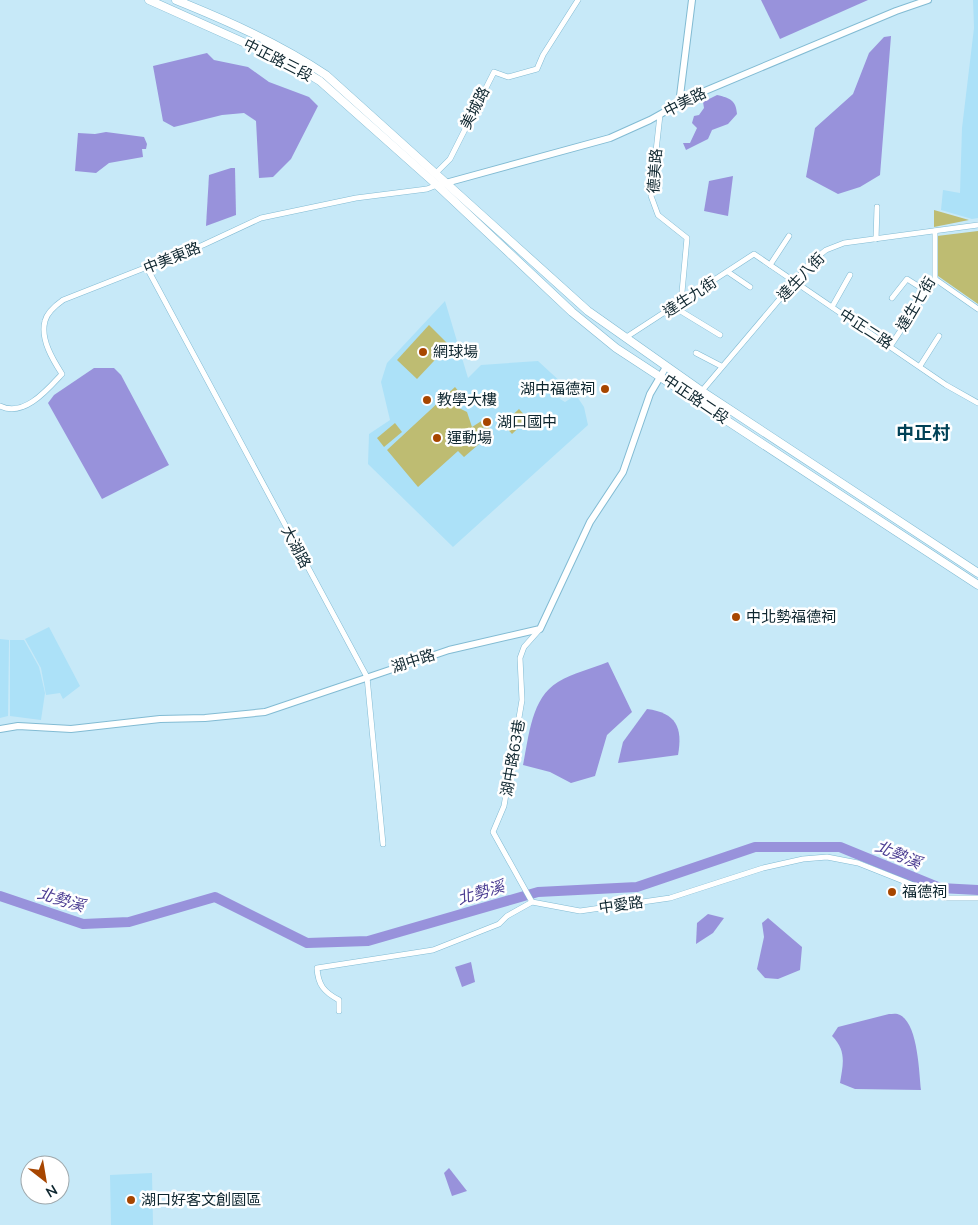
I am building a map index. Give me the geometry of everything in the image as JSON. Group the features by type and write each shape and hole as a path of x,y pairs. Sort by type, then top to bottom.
{"main road":[{"name":"中正路三段","path":"149,0 292,64 320,81 437,185"},
{"name":"中正路三段","path":"176,0 219,18 299,57 342,89 446,182"},
{"name":"中正路二段","path":"446,182 588,311 700,390 978,573"},
{"name":"中正路二段","path":"437,185 572,312 616,348 660,375 978,585"}],"street":[{"name":"美城路","path":"436,173 450,159 494,72 508,76 538,69 543,55 578,0"},
{"path":"679,104 692,0"},
{"name":"中美路","path":"437,185 610,138 776,60 896,11 928,0"},
{"name":"德美路","path":"660,115 651,196 658,215 687,238 681,303"},
{"name":"中美東路","path":"0,406 15,409 28,403 47,391 62,374 50,357 46,341 45,321 52,308 63,300 147,268 261,218 356,198 427,189 437,185"},
{"path":"876,239 877,207"},
{"name":"達生八街","path":"695,399 700,390 794,281 811,262 826,250 844,243 978,225"},
{"name":"達生七街","path":"890,345 934,279 935,231"},
{"path":"770,265 789,236"},
{"name":"達生九街","path":"625,338 754,254"},
{"name":"中正二路","path":"754,254 978,404"},
{"name":"大湖路","path":"147,268 367,677 384,844"},
{"path":"728,272 750,287"},
{"path":"832,306 850,275"},
{"path":"892,298 907,278 926,291"},
{"path":"934,279 978,309"},
{"path":"674,307 720,335"},
{"path":"920,366 939,336"},
{"path":"696,353 721,366"},
{"path":"540,629 590,522 623,472 650,394 666,367"},
{"name":"湖中路","path":"0,729 18,726 71,730 160,719 205,718 265,712 449,650 540,629"},
{"name":"湖中路63巷","path":"532,902 493,832 504,806 522,700 520,658 524,647 540,629"},
{"name":"中愛路","path":"532,902 580,911 670,898 763,868 803,859 827,857 858,863 946,898 970,900 978,898"},
{"path":"339,1011 339,1000 328,994 318,983 317,968 433,950 499,924 507,916 532,902"}],"shaded area":[{"path":"761,0 868,0 780,39"},
{"path":"973,0 978,0 978,218 972,219 941,210 943,190 960,193 962,128 974,28"},
{"path":"891,36 880,175 860,187 838,194 806,177 815,128 853,94 869,53 884,37"},
{"path":"207,53 214,60 248,67 269,82 309,97 318,106 291,159 273,177 259,178 256,121 244,113 222,115 174,127 163,121 153,66"},
{"path":"717,95 732,100 737,114 728,124 712,130 708,139 686,150 683,143 690,143 697,128 692,123 694,116 699,115 704,108 703,102"},
{"path":"106,132 144,137 147,144 146,149 142,149 143,157 109,163 96,173 75,171 78,133 95,134"},
{"path":"235,168 236,215 206,226 209,175"},
{"path":"733,176 728,216 704,211 709,181"},
{"path":"934,210 969,220 934,227"},
{"path":"978,231 978,304 938,276 937,236"},
{"name":"湖口國中","path":"445,301 468,378 481,365 538,361 563,384 554,390 560,399 565,402 576,395 584,407 588,425 453,547 368,464 369,434 390,420 381,382 387,363"},
{"name":"網球場","path":"429,325 449,345 417,379 397,360"},
{"path":"94,368 114,368 121,375 169,465 102,499 48,403 54,395"},
{"path":"455,387 460,393 449,403 467,412 472,427 483,420 487,424 463,447 487,426 493,432 464,457 458,451 418,487 387,450"},
{"path":"519,409 528,419 512,434 503,424"},
{"path":"395,423 402,432 384,447 377,438"},
{"path":"49,627 80,686 63,699 60,693 46,695 41,668 25,639"},
{"path":"0,639 9,640 8,716 0,718"},
{"path":"10,640 24,640 39,667 45,693 41,720 10,716"},
{"path":"608,662 632,712 607,735 595,776 571,783 550,772 523,765 533,719 542,698 549,689 570,676"},
{"path":"647,709 665,714 675,723 679,737 678,755 618,763 623,742"},
{"path":"708,914 724,918 713,933 696,944 697,923"},
{"path":"768,918 802,947 800,970 778,979 765,978 757,969 764,937 762,923"},
{"path":"471,962 475,982 462,987 455,967"},
{"path":"889,1014 900,1015 911,1028 918,1061 921,1090 855,1089 840,1083 843,1064 842,1052 832,1036 838,1027"},
{"path":"449,1168 467,1191 452,1196 444,1173"},
{"name":"湖口好客文創園區","path":"152,1173 153,1225 111,1225 110,1175"}],"waterway":[{"name":"北勢溪","path":"0,896 83,924 129,922 215,897 307,943 368,941 538,892 637,887 755,847 840,847 940,888 978,890"}],"place":[{"name":"網球場","path":"423,352"},
{"name":"湖中福德祠","path":"605,389"},
{"name":"教學大樓","path":"427,400"},
{"name":"湖口國中","path":"487,422"},
{"name":"運動場","path":"437,438"},
{"name":"中北勢福德祠","path":"736,617"},
{"name":"福德祠","path":"892,892"},
{"name":"湖口好客文創園區","path":"131,1200"}],"district":[{"name":"中正村","path":"923,433"}]}
